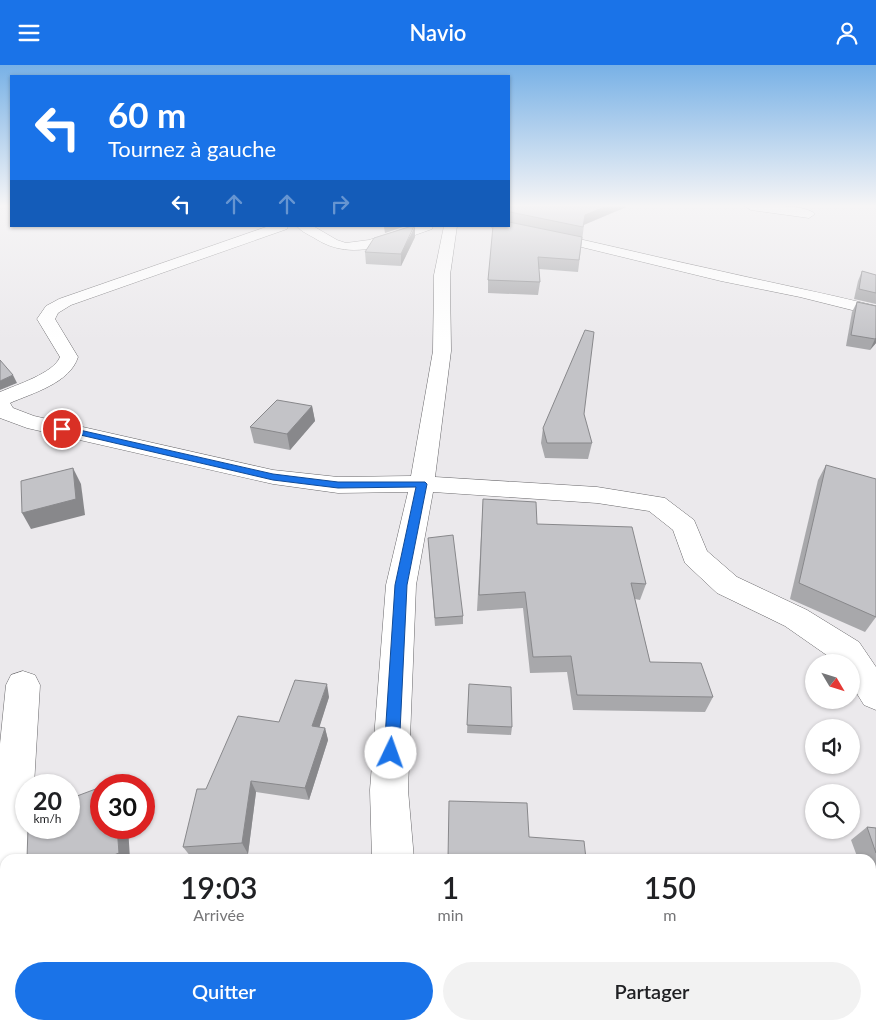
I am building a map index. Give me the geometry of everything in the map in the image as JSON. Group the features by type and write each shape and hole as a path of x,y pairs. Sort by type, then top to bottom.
{"street":[{"path":"211,251 65,302 52,310 46,319 69,357 66,366 50,377 0,402 5,412 27,421 273,477 338,485 422,484 597,495 656,504 685,526 696,556 727,585 796,618 848,651 876,695"},
{"path":"393,854 389,790 401,585 422,484 442,351 442,275 446,251"},
{"path":"616,251 721,276 801,292 876,311"},
{"path":"9,854 22,685"}],"building":[{"path":"366,251 402,251 401,254"},
{"path":"491,251 580,251 579,260 538,257 540,282 488,280"},
{"path":"862,271 876,275 876,293 859,289"},
{"path":"857,302 876,306 875,339 851,335"},
{"path":"585,330 594,332 584,414 592,443 547,443 543,428"},
{"path":"0,360 13,375 0,381"},
{"path":"277,400 312,406 287,434 250,427"},
{"path":"826,465 876,479 876,617 799,583"},
{"path":"73,468 76,499 22,513 21,481"},
{"path":"483,499 536,502 537,524 632,527 646,584 631,583 650,662 701,663 713,697 577,695 571,656 533,657 525,592 479,595"},
{"path":"453,535 463,616 435,618 428,538"},
{"path":"295,680 327,684 312,726 325,728 305,788 251,781 242,843 183,847 197,789 206,789 238,716 279,722"},
{"path":"469,684 511,687 512,727 467,725"},
{"path":"90,791 90,839 118,839 119,853 116,854 27,854 28,839 80,839 80,795"},
{"path":"449,801 527,803 529,837 584,841 585,854 448,854"},
{"path":"867,827 876,828 876,853"}],"route":[{"path":"62,429 273,477 338,485 422,484 401,585 391,753"}]}
